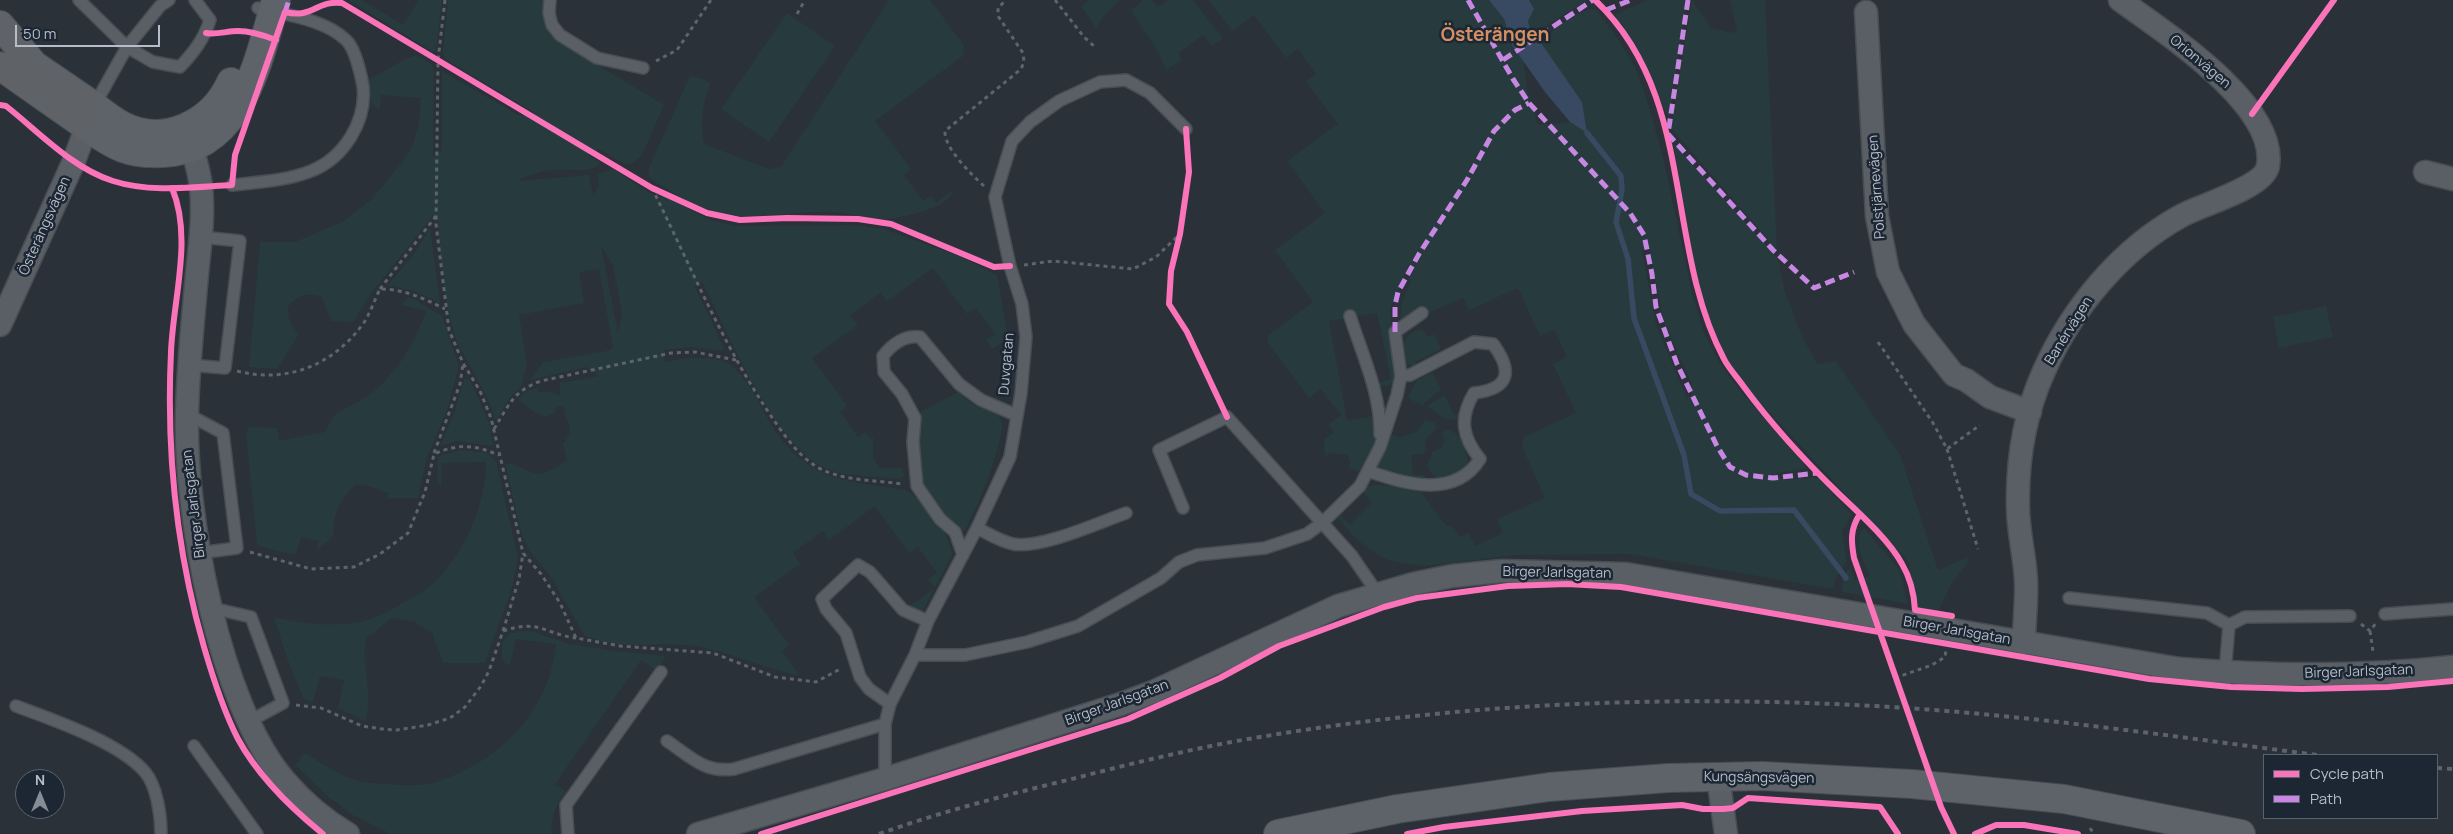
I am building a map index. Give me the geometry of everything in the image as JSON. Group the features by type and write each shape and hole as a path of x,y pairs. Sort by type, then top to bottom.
{"highway":[{"path":"0,25 34,65 90,116"},
{"path":"0,66 90,116"}],"street":[{"name":"Orionvägen","path":"2120,0 2198,57 2230,85 2252,114 2262,134 2268,155 2268,168"},
{"path":"90,116 144,133 189,139 215,109 228,89 252,32 267,5"},
{"name":"Polstjärnevägen","path":"1866,12 1877,216 1888,272 1914,324 1954,375 1966,380 1990,397 2030,412"},
{"name":"Österängsvägen","path":"0,325 74,161 90,116"},
{"name":"Birger Jarlsgatan","path":"189,139 201,187 201,237 189,365 187,414 187,453 199,553 230,675 248,722 284,781 325,820 348,834"},
{"name":"Banérvägen","path":"2024,643 2026,582 2018,509 2023,437 2044,372 2060,340 2100,283 2153,232 2183,215 2259,180 2268,168"},
{"path":"2425,172 2453,180"},
{"name":"Birger Jarlsgatan","path":"698,834 885,779 1145,695 1338,606 1452,576 1502,571 1626,574 2180,669 2225,673 2376,673 2453,667"},
{"path":"1718,776 1726,834"},
{"name":"Kungsängsvägen","path":"1278,834 1388,810 1478,796 1549,787 1718,776 1807,777 1993,791 2064,799 2241,834"}],"lane":[{"path":"80,0 127,47 153,62 180,67 196,50 206,33 210,20 195,0"},
{"path":"550,0 549,13 552,25 560,35 597,58 644,68"},
{"path":"90,116 127,47 161,2"},
{"path":"232,185 284,179 312,171 340,151 358,126 364,99 361,74 348,41 310,21 267,5"},
{"name":"Duvgatan","path":"885,779 885,724 890,704 928,621 977,528 1010,457 1021,393 1026,336 1022,304 1010,266 995,197 1012,141 1030,122 1059,101 1100,82 1126,80 1150,92 1186,129"},
{"path":"189,365 225,368 240,241 201,237"},
{"path":"914,655 966,655 1028,642 1078,626 1161,578 1178,562 1197,555 1265,548 1288,542 1307,534 1322,523 1360,486 1368,471 1380,447 1397,395 1401,376 1395,332 1422,313"},
{"path":"1350,316 1378,408 1380,447"},
{"path":"963,555 955,532 940,518 917,486 913,442 915,418 902,394 884,372 883,356 890,347 911,336 920,337 959,384 981,400 1016,415"},
{"path":"1368,471 1396,481 1438,486 1474,468 1480,459 1471,448 1464,426 1464,409 1474,393 1486,392 1501,385 1506,378 1505,367 1492,344 1474,342 1410,375 1401,376"},
{"path":"187,414 224,432 237,548 199,553"},
{"path":"1183,508 1159,450 1227,417 1352,556 1378,594"},
{"path":"977,528 1001,540 1026,545 1063,536 1126,513"},
{"path":"890,704 869,689 854,665 846,633 826,609 822,599 858,565 870,572 903,610 928,621"},
{"path":"2069,598 2207,613 2229,625"},
{"path":"212,608 251,617 282,703 248,722"},
{"path":"2385,614 2453,609"},
{"path":"2229,625 2245,617 2350,616"},
{"path":"2225,673 2229,625"},
{"path":"568,834 566,805 661,672"},
{"path":"16,706 78,730 121,753 145,773 158,804 162,834"},
{"path":"667,741 708,769 720,771 734,769 885,724"},
{"path":"194,746 257,834"}],"path":[{"path":"282,703 321,708 362,726 382,729 398,730 428,725 450,718 465,707 481,686 489,671 519,579 523,553 494,430 480,391 463,363 449,330 445,309 436,216 438,60 445,0"},
{"path":"644,68 677,50 711,0"},
{"path":"797,14 805,0"},
{"path":"975,178 944,138 945,131 1015,74 1024,62 1023,53 998,16 998,8 1006,0"},
{"path":"1056,0 1084,37 1095,47"},
{"path":"652,188 736,360 777,425 798,451 814,465 829,472 856,478 917,486"},
{"path":"225,368 254,376 282,376 332,357 362,324 380,289 436,216"},
{"path":"1175,253 1181,225"},
{"path":"1010,266 1053,261 1133,269 1156,257 1180,234"},
{"path":"380,289 391,289 417,295 445,309"},
{"path":"1878,342 1933,422 1947,449 1978,549"},
{"path":"494,430 516,394 525,386 541,380 672,353 696,352 736,360"},
{"path":"237,548 311,569 354,567 380,554 408,533 426,492 434,454 460,384 463,363"},
{"path":"1947,449 1980,425"},
{"path":"434,454 450,447 476,446 499,454"},
{"path":"523,553 541,574 560,603 576,638"},
{"path":"2350,616 2370,631 2385,614"},
{"path":"503,631 520,626 535,626 558,636 620,646 713,653 775,677 816,682 837,669 854,665"},
{"path":"1895,678 1932,665"}],"green space":[{"path":"348,0 362,0 403,25 419,0 442,0 436,51 432,51"},
{"path":"448,0 545,0 544,18 552,33 561,43 664,105 642,155 630,165 599,149 588,155 601,163 596,167 584,170 547,171 517,181 589,175 593,195 599,186 597,174 613,169 660,199 659,196 662,195 710,220 735,226 852,225 884,229 958,256 997,275 1008,338 993,349 986,340 995,334 976,308 967,314 933,268 887,301 880,293 850,315 858,325 812,358 847,406 840,412 858,437 865,432 871,439 873,437 873,458 880,468 901,468 904,475 902,478 845,474 817,464 800,449 783,429 751,380 702,281 695,287 724,348 723,351 692,347 663,350 665,362 687,358 703,358 725,362 733,367 748,384 781,439 798,456 816,469 840,479 906,490 921,502 942,528 947,537 952,555 935,588 928,579 937,573 918,547 909,553 875,506 829,540 823,531 793,553 800,564 754,597 789,645 782,651 800,676 701,647 612,643 584,635 553,580 530,551 522,536 505,463 531,472 541,473 567,460 563,444 570,429 564,406 556,406 555,413 545,417 533,411 518,399 526,391 538,388 538,393 546,391 560,395 560,383 599,376 586,367 530,380 543,362 607,351 613,348 599,269 579,272 584,303 519,315 527,365 521,387 510,397 497,420 454,333 444,284 439,222 432,217 372,292 353,322 331,321 322,297 308,295 300,297 288,306 290,322 299,334 280,365 277,369 249,367 260,242 295,242 342,222 372,199 404,160 413,145 419,123 421,98 381,95 380,110 372,104 367,81 405,59 416,55 431,64 434,68 433,157 442,150 442,71 520,116 535,113 445,59 443,53","holes":["601,246 613,265 622,314 618,333"]},
{"path":"889,0 930,0 964,45 963,56 875,121 911,169 904,175 923,201 931,196 936,203 953,190 944,202 926,210 890,219 834,212 739,216 709,210 695,204 655,182 649,176 649,168 690,76 710,83 703,113 704,144 769,169 781,167"},
{"path":"1089,0 1120,0 1103,17 1096,28 1081,6"},
{"path":"1143,0 1151,0 1158,7 1168,0 1193,0 1223,38 1212,46 1203,35 1178,53 1182,60 1166,70 1155,47 1131,10"},
{"path":"1208,0 1489,0 1504,19 1512,45 1523,60 1527,88 1538,125 1570,122 1586,132 1582,102 1538,41 1575,16 1590,10 1596,10 1620,42 1635,67 1647,100 1663,157 1693,297 1704,333 1718,360 1737,387 1807,468 1776,473 1783,480 1818,478 1851,514 1842,532 1847,561 1836,577 1833,589 1630,554 1515,555 1425,566 1388,560 1356,539 1338,518 1340,516 1350,525 1372,503 1361,490 1375,485 1421,492 1444,523 1455,529 1459,537 1469,533 1475,546 1503,533 1497,519 1545,498 1522,447 1524,437 1576,413 1553,364 1567,357 1554,330 1540,336 1518,288 1469,310 1463,298 1403,324 1400,321 1402,303 1411,280 1409,278 1410,262 1390,309 1398,380 1396,384 1378,387 1378,383 1391,379 1377,313 1329,321 1347,421 1374,416 1376,447 1371,460 1361,471 1349,468 1350,461 1347,455 1331,453 1325,456 1324,440 1334,432 1328,425 1341,415 1321,389 1309,398 1268,343 1268,335 1313,302 1275,250 1325,213 1287,161 1338,124 1306,81 1316,74 1298,49 1286,58 1254,15 1233,31","holes":["1649,246 1664,322 1692,384 1692,395 1687,399 1656,325 1642,251"]},
{"path":"1529,0 1586,1 1531,35 1528,21 1534,9"},
{"path":"1648,0 1686,0 1669,119 1639,52 1616,19 1616,14"},
{"path":"1692,0 1711,28 1731,33 1737,30 1730,0 1765,0 1777,250 1671,128"},
{"path":"787,13 835,46 769,142 721,109"},
{"path":"1673,143 1777,257 1785,292 1801,334 1817,364 1836,361 1900,455 1938,570 1968,557 1967,564 1952,582 1938,612 1919,609 1908,561 1753,395 1729,363 1714,334 1698,287"},
{"path":"430,228 440,303 417,292 388,285 414,254"},
{"path":"408,298 414,299 442,316 459,366 446,413 427,457 418,498 387,498 388,493 356,484 338,507 334,520 333,536 317,551 319,541 301,537 295,555 262,547 257,543 246,434 249,427 277,428 279,441 325,432 335,415 365,398 386,380 409,348 426,311 401,305"},
{"path":"2326,306 2333,337 2279,348 2273,317"},
{"path":"1422,329 1428,337 1434,334 1441,349 1415,362 1419,368 1415,368 1410,365 1404,355 1405,342 1408,336"},
{"path":"1433,373 1441,390 1422,405 1408,398 1417,380"},
{"path":"465,377 470,380 489,422 493,444 491,446 457,441 440,446 454,413"},
{"path":"958,392 975,406 997,414 1003,423 997,452 983,491 965,530 960,531 942,514 926,493 919,479 917,456 919,416 921,412"},
{"path":"1445,395 1454,415 1461,412 1459,418 1446,419 1427,406"},
{"path":"1425,420 1435,423 1437,428 1425,440 1426,450 1423,454 1411,455 1413,475 1425,475 1425,479 1422,481 1376,470 1391,435 1400,437 1417,432"},
{"path":"1447,429 1452,431 1461,440 1466,451 1468,463 1467,469 1444,480 1434,475 1427,465 1433,451 1442,447 1444,440 1442,433"},
{"path":"463,450 487,453 496,461 518,558 512,588 485,663 443,663 432,633 415,622 392,618 366,638 365,659 368,703 365,721 338,708 344,680 320,676 313,702 304,699 288,661 274,617 314,624 360,622 383,614 429,587 441,575 462,546 477,513 482,496 486,462 442,463 441,487 437,481 438,457"},
{"path":"1864,528 1899,569 1908,604 1842,592 1843,577 1850,567 1855,580 1870,576 1859,546 1859,540"},
{"path":"934,588 922,612 919,614 908,607"},
{"path":"530,631 570,644 665,656 658,671 641,660 555,784 566,792 554,811 552,834 391,834 353,815 326,795 295,765 305,753 348,778 362,782 398,785 426,784 461,772 501,746 518,730 544,690 552,668 556,644 516,639 510,665 505,664 503,657 502,648 506,636 514,632"}],"water":[{"path":"1489,0 1529,0 1534,9 1528,21 1531,35 1541,43 1582,102 1587,133 1570,122 1545,92 1512,45 1504,19"}],"waterway":[{"path":"1587,133 1621,176 1622,190 1616,222 1628,259 1634,318 1684,455 1691,494 1720,511 1794,510 1846,578"}],"railway":[{"path":"879,834 952,810 1150,759 1226,743 1386,719 1549,705 1711,701 1874,706 2040,720 2309,754"},
{"path":"2438,768 2453,769"}],"marked path":[{"path":"285,12 289,0"},
{"path":"1468,0 1513,79 1529,103 1630,213 1644,235 1656,307 1677,364 1717,446 1730,467 1746,475 1773,478 1817,473"},
{"path":"1503,60 1593,0"},
{"path":"1606,10 1631,0"},
{"path":"1688,0 1668,134 1773,250 1814,288 1854,272"},
{"path":"1395,332 1395,305 1398,292 1419,254 1467,180 1494,131 1515,110 1529,103"}],"cycle path":[{"path":"1595,0 1627,38 1650,80 1665,125 1692,268 1705,314 1726,363 1789,442 1873,527 1897,555 1910,581 1915,610 1952,616"},
{"path":"2252,114 2334,0"},
{"path":"0,105 6,106 70,158 98,175 113,181 127,185 157,188 232,185 235,155 285,12 302,13 326,4 342,3 652,188 707,213 740,220 787,218 858,219 891,224 994,267 1010,266"},
{"path":"206,33 243,31 276,40"},
{"path":"1186,129 1189,172 1180,234 1171,271 1169,304 1187,332 1227,417"},
{"path":"172,188 178,207 181,227 181,248 172,332 170,427 175,501 186,574 194,610 215,682 228,717 246,753 276,791 323,834"},
{"path":"1860,514 1854,525 1852,535 1854,558 1941,807 1954,834"},
{"path":"761,834 1128,719 1220,678 1279,646 1384,607 1417,598 1508,586 1567,584 1621,587 2149,679 2231,687 2302,689 2388,687 2453,681"},
{"path":"1407,834 1444,827 1582,811 1682,805 1703,809 1733,808 1748,798 1880,807 1898,834"},
{"path":"1975,834 1996,825 2024,825 2078,834"}],"district":[{"name":"Österängen","path":"1495,36"}]}
